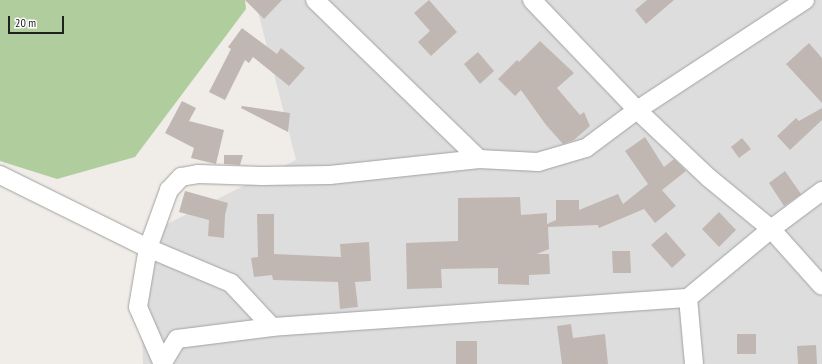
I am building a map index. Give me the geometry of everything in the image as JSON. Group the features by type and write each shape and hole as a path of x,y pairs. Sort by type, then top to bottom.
{"street":[{"path":"314,0 479,159"},
{"path":"532,0 637,110 709,178 771,230 822,286"},
{"path":"162,363 138,307 148,248 169,190 181,177 198,174 262,176 330,175 479,159 538,162 586,148 637,110 805,0"},
{"path":"0,175 148,248 231,283 272,327"},
{"path":"162,363 177,338 272,327 688,298 822,190"},
{"path":"688,298 694,364"}],"shaded area":[{"path":"255,0 822,0 822,364 143,364 139,238 296,160"}],"green space":[{"path":"0,0 245,0 246,9 135,157 57,179 0,161"}],"building":[{"path":"245,0 282,0 264,19"},
{"path":"429,0 457,32 431,56 418,42 430,31 414,13"},
{"path":"647,0 674,0 646,24 635,10"},
{"path":"242,28 277,54 281,48 305,68 289,86 253,57 249,63 245,60 225,100 209,92 231,49 228,47"},
{"path":"540,41 574,73 557,88 580,115 584,112 590,126 574,140 563,144 546,125 521,90 515,96 498,79 517,60 519,62"},
{"path":"809,43 822,58 822,103 786,64"},
{"path":"478,52 494,71 480,84 464,64"},
{"path":"182,101 196,108 189,121 224,130 216,164 191,158 194,148 165,133"},
{"path":"242,106 290,113 288,132 241,108"},
{"path":"822,108 822,120 790,150 777,136 796,118 799,121"},
{"path":"645,137 664,167 674,159 686,171 662,190 676,206 655,223 644,209 599,228 598,225 548,227 549,249 537,254 549,254 550,274 529,275 529,285 498,284 498,268 441,269 442,288 407,289 406,243 458,241 458,198 520,197 521,215 547,213 547,224 556,220 556,200 579,200 579,210 618,194 623,204 648,184 625,151"},
{"path":"742,138 751,149 739,158 731,147"},
{"path":"224,155 243,155 240,165 224,164"},
{"path":"785,171 801,194 784,206 769,183"},
{"path":"185,191 228,203 225,215 224,238 208,236 209,220 179,212"},
{"path":"719,212 736,230 719,247 702,229"},
{"path":"257,214 274,214 274,254 341,257 340,244 369,242 371,281 355,282 358,307 340,309 338,282 273,280 272,275 254,277 251,258 258,257"},
{"path":"666,232 686,255 672,268 651,245"},
{"path":"612,251 630,251 631,273 613,273"},
{"path":"571,324 573,338 605,334 608,364 562,364 557,326"},
{"path":"737,334 756,334 756,354 737,354"},
{"path":"456,341 477,341 477,364 456,364"},
{"path":"816,345 817,364 798,364 797,346"}]}
